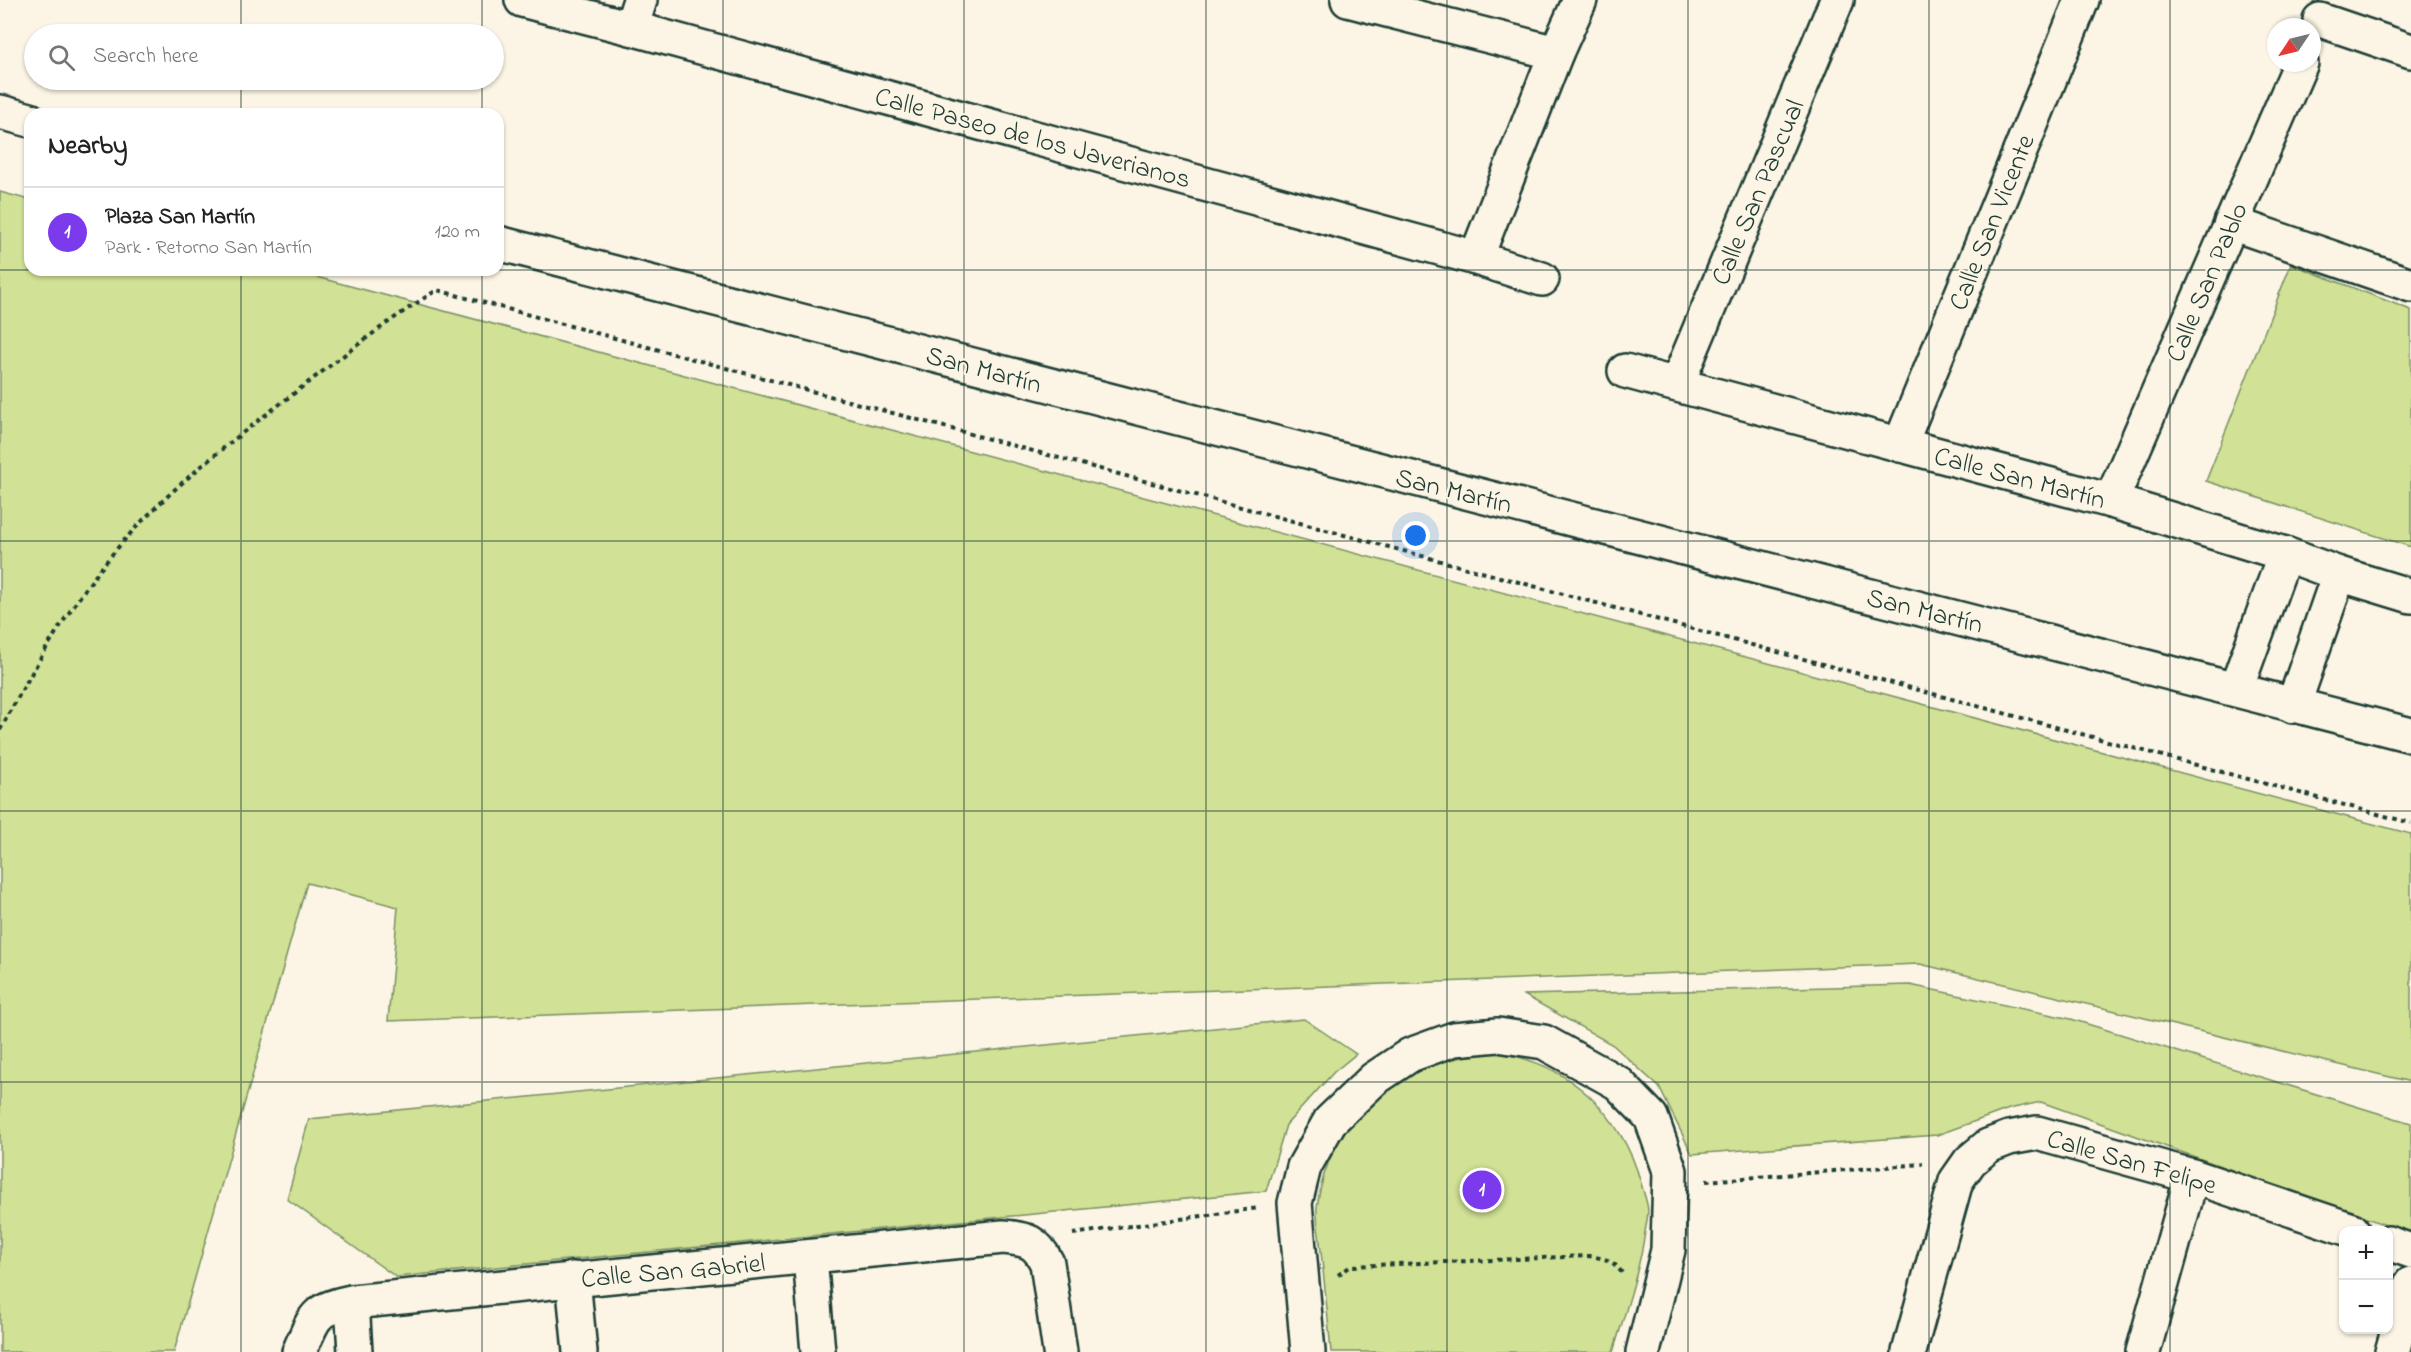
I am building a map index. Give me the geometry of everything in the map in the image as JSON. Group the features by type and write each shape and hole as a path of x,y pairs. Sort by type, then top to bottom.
{"street":[{"name":"Calle Paseo de los Javerianos","path":"522,0 635,14 1542,279"},
{"path":"1348,0 1556,53"},
{"path":"1476,258 1556,53 1580,0"},
{"name":"Calle San Pascual","path":"1677,384 1837,0"},
{"name":"Calle San Vicente","path":"1900,445 2082,0"},
{"path":"2321,19 2411,51"},
{"name":"Calle San Pablo","path":"2111,501 2297,72"},
{"path":"0,112 24,118"},
{"path":"2231,223 2411,285"},
{"name":"San Martín","path":"504,245 2411,735"},
{"name":"Calle San Martín","path":"1625,371 2111,501 2285,554 2338,574 2411,596"},
{"path":"2236,689 2285,554"},
{"path":"2293,706 2338,574"},
{"path":"1308,1352 1295,1203 1304,1167 1330,1121 1374,1079 1410,1055 1454,1040 1498,1035 1544,1042 1618,1083 1651,1117 1670,1171 1668,1250 1643,1352"},
{"name":"Calle San Felipe","path":"1909,1352 1956,1182 1970,1161 1988,1146 2009,1138 2037,1133 2192,1176 2340,1226"},
{"path":"2143,1352 2192,1176"},
{"name":"Calle San Gabriel","path":"299,1352 319,1312 329,1307 352,1302 1004,1237 1029,1240"},
{"path":"1029,1240 1040,1250 1050,1272 1060,1352"},
{"path":"2393,1245 2411,1251"},
{"path":"810,1257 818,1352"},
{"path":"573,1279 580,1352"},
{"path":"2392,1352 2411,1284"},
{"path":"352,1302 355,1352"}],"path":[{"path":"0,730 32,671 96,574 133,531 213,456 401,312 437,290 2411,823"},
{"path":"1670,1184 1970,1161"},
{"path":"1029,1240 1295,1203"},
{"path":"1335,1278 1351,1266 1588,1256 1610,1261 1618,1266 1624,1278"}],"green space":[{"path":"0,192 24,198 24,276 313,276 2411,834 2411,1082 1920,964 388,1021 398,907 307,883 174,1352 0,1352"},
{"path":"2291,264 2411,310 2411,547 2206,481"},
{"path":"1910,985 2071,1019 2411,1123 2411,1234 2041,1102 2009,1109 1937,1135 1692,1154 1659,1087 1613,1045 1524,995"},
{"path":"1304,1019 1356,1054 1334,1072 1286,1125 1266,1191 396,1277 287,1199 309,1119"},
{"path":"1497,1053 1523,1058 1547,1067 1569,1080 1606,1114 1632,1158 1646,1200 1648,1215 1635,1278 1613,1352 1331,1352 1317,1207 1325,1173 1338,1143 1355,1117 1377,1096 1403,1079 1431,1066 1463,1057"}],"place":[{"name":"Plaza San Martín","path":"1482,1190"}]}
